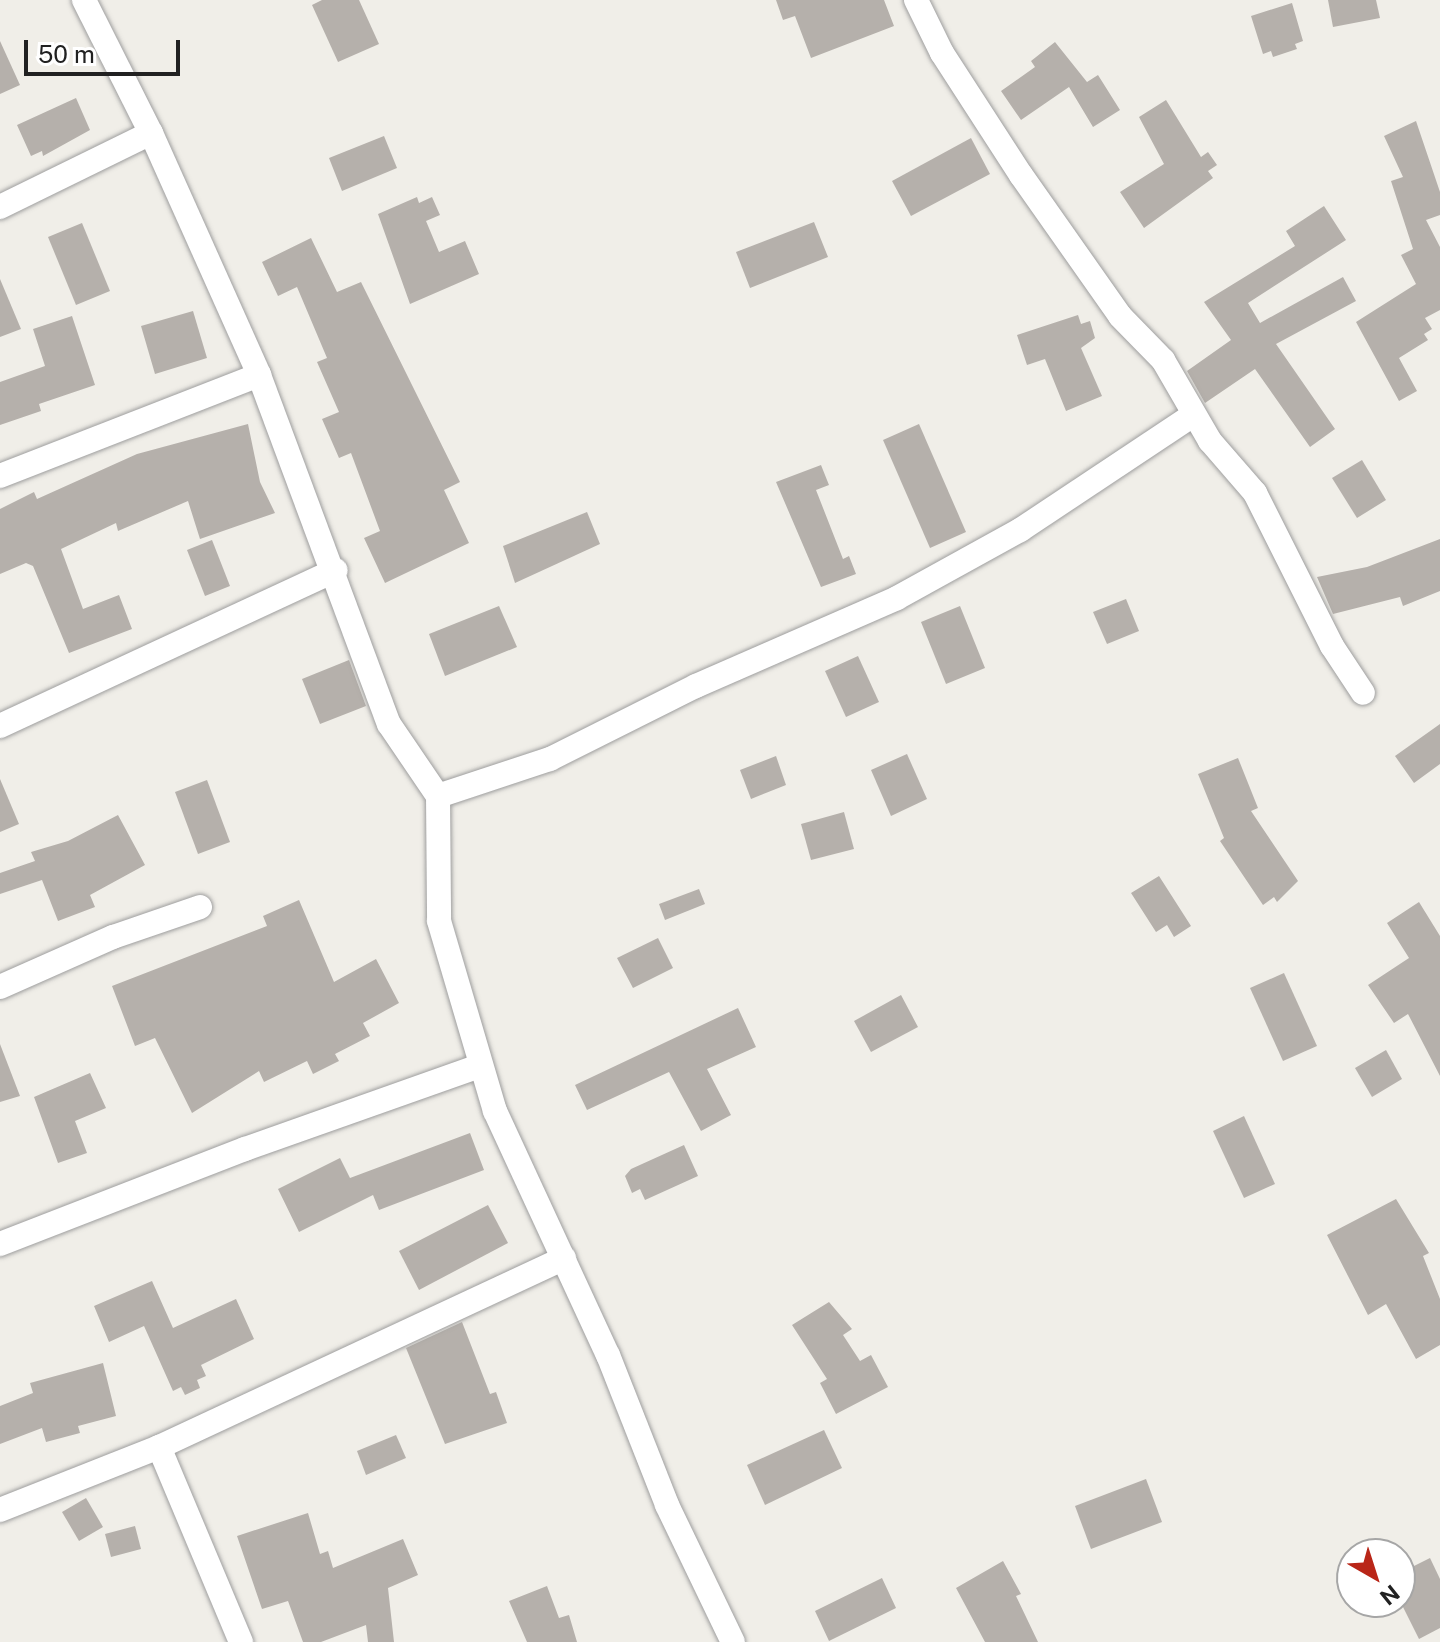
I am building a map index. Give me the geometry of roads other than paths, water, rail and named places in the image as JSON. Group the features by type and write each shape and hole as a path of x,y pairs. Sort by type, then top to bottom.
{"street":[{"path":"84,0 151,133 259,375 336,570 389,724 438,796 439,921 480,1066 667,1505 733,1642"},
{"path":"916,0 942,53 1021,175 1120,316 1163,360 1193,415 1255,493 1332,646 1363,693"},
{"path":"0,207 151,133"},
{"path":"0,476 259,375"},
{"path":"438,796 507,777 576,748 696,686 897,598 1012,535 1193,415"},
{"path":"0,726 336,570"},
{"path":"0,987 113,937 200,907"},
{"path":"0,1244 245,1149 480,1066"},
{"path":"0,1510 159,1447 564,1258"},
{"path":"159,1447 241,1642"}]}
